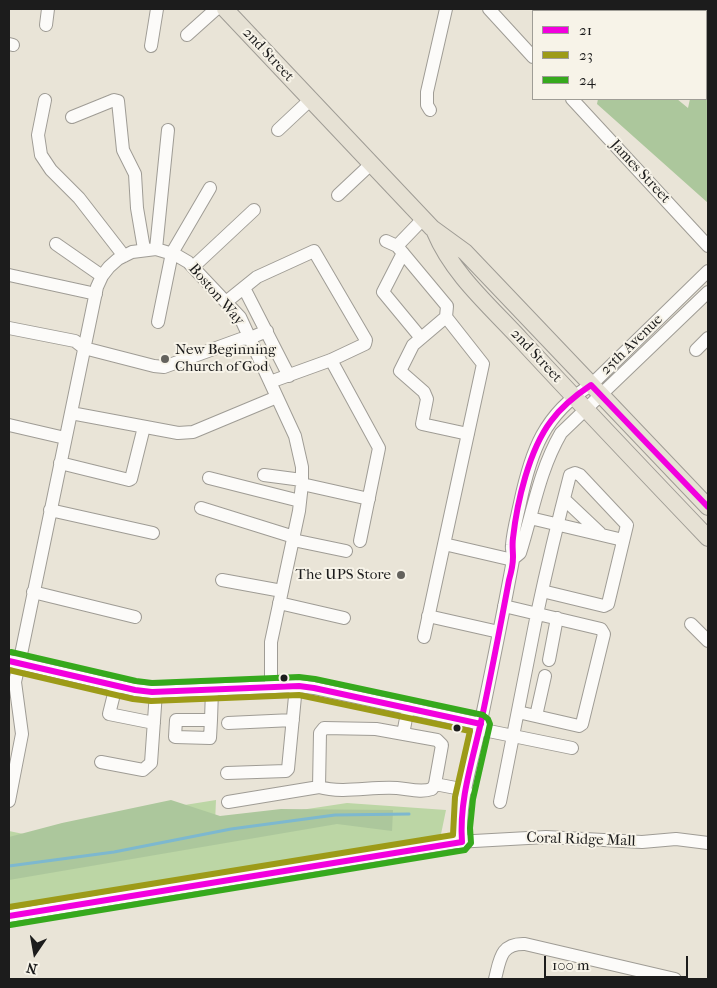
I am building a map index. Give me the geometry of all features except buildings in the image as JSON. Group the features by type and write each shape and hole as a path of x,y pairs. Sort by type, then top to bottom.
{"main road":[{"name":"2nd Street","path":"224,9 435,232 442,247 459,273 708,538"},
{"name":"2nd Street","path":"435,232 466,252 708,508"}],"street":[{"path":"46,25 48,9"},
{"path":"151,46 157,9"},
{"path":"187,35 216,9"},
{"path":"430,110 427,104 427,92 446,9"},
{"path":"489,9 532,56"},
{"path":"45,100 38,135 41,155 51,170 78,198 124,256"},
{"path":"72,117 114,100 118,101 123,150 135,174 137,208 150,249"},
{"path":"278,130 310,100"},
{"name":"James Street","path":"573,100 708,246"},
{"path":"150,249 168,130"},
{"path":"338,195 371,164"},
{"path":"158,322 172,253 210,188"},
{"path":"193,267 254,210"},
{"path":"421,338 383,292 395,247 423,219"},
{"path":"56,244 102,276"},
{"path":"395,247 447,306 446,317 483,364 424,637"},
{"path":"9,799 22,734 14,663 33,592 96,294 102,276 110,267 124,256 150,249"},
{"name":"Boston Way","path":"150,249 172,253 188,262 240,317 295,436 302,467 302,482 293,539 271,642 271,687"},
{"path":"226,302 257,277 312,252 316,253 366,340 365,344 331,360 270,382"},
{"name":"25th Avenue","path":"514,559 520,552 538,485 550,452 561,434 585,409 596,390 708,272"},
{"path":"9,275 96,294"},
{"path":"244,288 289,376"},
{"name":"25th Avenue","path":"462,842 462,815 466,790 514,559 512,546 528,467 538,441 552,420 573,396 596,390 708,292"},
{"path":"446,317 414,345 400,371 424,392 427,399 422,424 468,434"},
{"path":"9,328 75,341 84,348 144,364 164,367 267,331"},
{"path":"696,350 708,338"},
{"path":"331,360 379,448 360,541"},
{"path":"71,413 178,433 193,432 277,397"},
{"path":"9,425 65,438"},
{"path":"60,463 132,479 144,427"},
{"path":"500,802 537,614 542,591 557,524 570,475 575,473 580,475 627,525 606,606 542,591"},
{"path":"264,475 302,482 369,499"},
{"path":"209,478 300,501"},
{"path":"564,499 602,534"},
{"path":"201,508 293,539 346,551"},
{"path":"50,510 153,533"},
{"path":"530,518 623,540"},
{"path":"444,544 514,559"},
{"path":"222,580 344,618"},
{"path":"33,592 135,617"},
{"path":"504,606 601,629 604,634 582,724 578,726 518,712"},
{"path":"428,616 499,632"},
{"path":"549,660 557,618"},
{"path":"691,624 708,641"},
{"path":"14,663 135,690 156,692 296,686 314,688 408,708 513,736 572,748"},
{"path":"536,716 545,676"},
{"path":"116,686 110,714 154,723"},
{"path":"227,773 286,771 288,769 296,686"},
{"path":"211,720 212,690"},
{"path":"101,762 143,770 152,763 156,692"},
{"path":"403,734 408,708"},
{"path":"228,723 293,720"},
{"path":"228,802 319,787 330,789 387,788 420,791 432,789 435,784 441,742 376,729 339,728 321,730 319,787"},
{"path":"435,784 466,790"},
{"name":"Coral Ridge Mall","path":"9,916 462,842 554,837 620,842 684,840 708,843"},
{"path":"495,979 500,958 504,951 509,946 516,944 525,944 675,979"}],"green space":[{"path":"707,56 708,203 597,104 598,100 678,100 688,108 690,100 707,100"},
{"path":"171,800 220,816 281,809 393,810 392,831 337,824 9,880 9,837 62,823"},
{"path":"216,800 215,823 347,803 446,810 440,839 9,907 9,831 67,843 72,823"}],"waterway":[{"path":"9,866 114,852 231,829 335,815 409,814"}],"transit line":[{"name":"21","path":"9,916 462,842 464,797 512,569 513,541 521,493 536,446 551,421 560,410 591,385 708,507"},
{"name":"24","path":"10,925 465,850 471,843 470,828 473,799 490,724 483,715 315,679 299,677 152,683 11,652"},
{"name":"21","path":"9,661 135,690 152,692 299,686 314,688 481,724"},
{"name":"23","path":"9,670 133,699 151,701 299,695 470,731 455,797 453,835 9,907"}],"place":[{"name":"New Beginning Church of God","path":"165,359"},
{"name":"The UPS Store","path":"401,575"}]}
